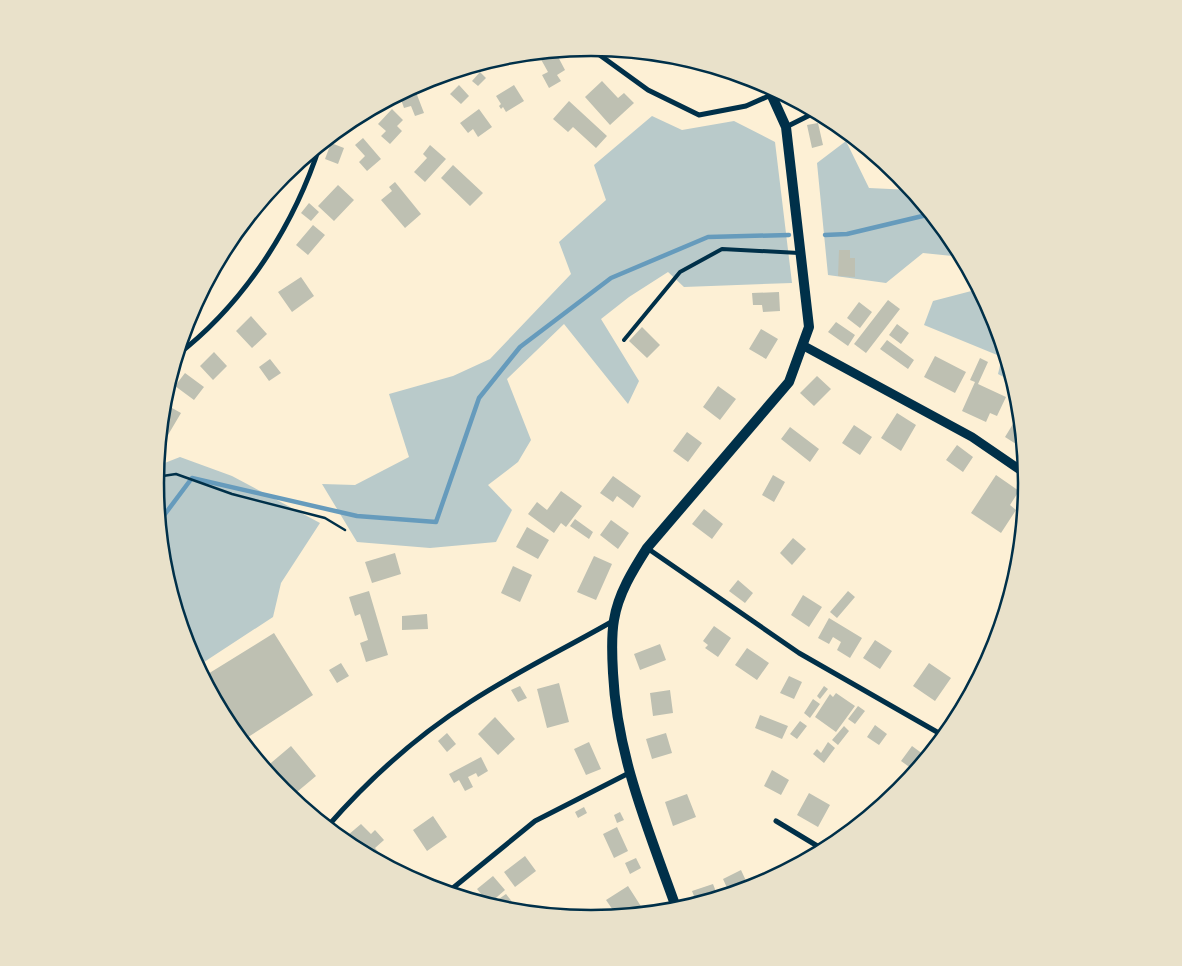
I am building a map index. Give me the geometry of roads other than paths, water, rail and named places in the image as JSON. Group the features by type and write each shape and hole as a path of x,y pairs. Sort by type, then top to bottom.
{"main road":[{"path":"674,902 629,773 618,731 612,659 614,621 630,577 647,548 788,382 804,346 809,326 802,252 786,128 772,96"}],"street":[{"path":"602,56 648,90 699,116 746,106 770,96"},
{"path":"786,128 809,116"},
{"path":"187,345 249,285 289,218 314,158"},
{"path":"804,346 972,437 1017,468"},
{"path":"647,548 799,653 937,732"},
{"path":"331,822 347,804 431,729 471,701 614,621"},
{"path":"454,887 535,821 629,773"},
{"path":"776,821 816,845"}],"lane":[{"path":"624,340 680,272 722,249 802,252"}],"waterway":[{"path":"825,235 847,234 924,216"},
{"path":"165,514 192,478 357,516 436,522 479,398 520,347 611,278 708,237 789,235"}]}
